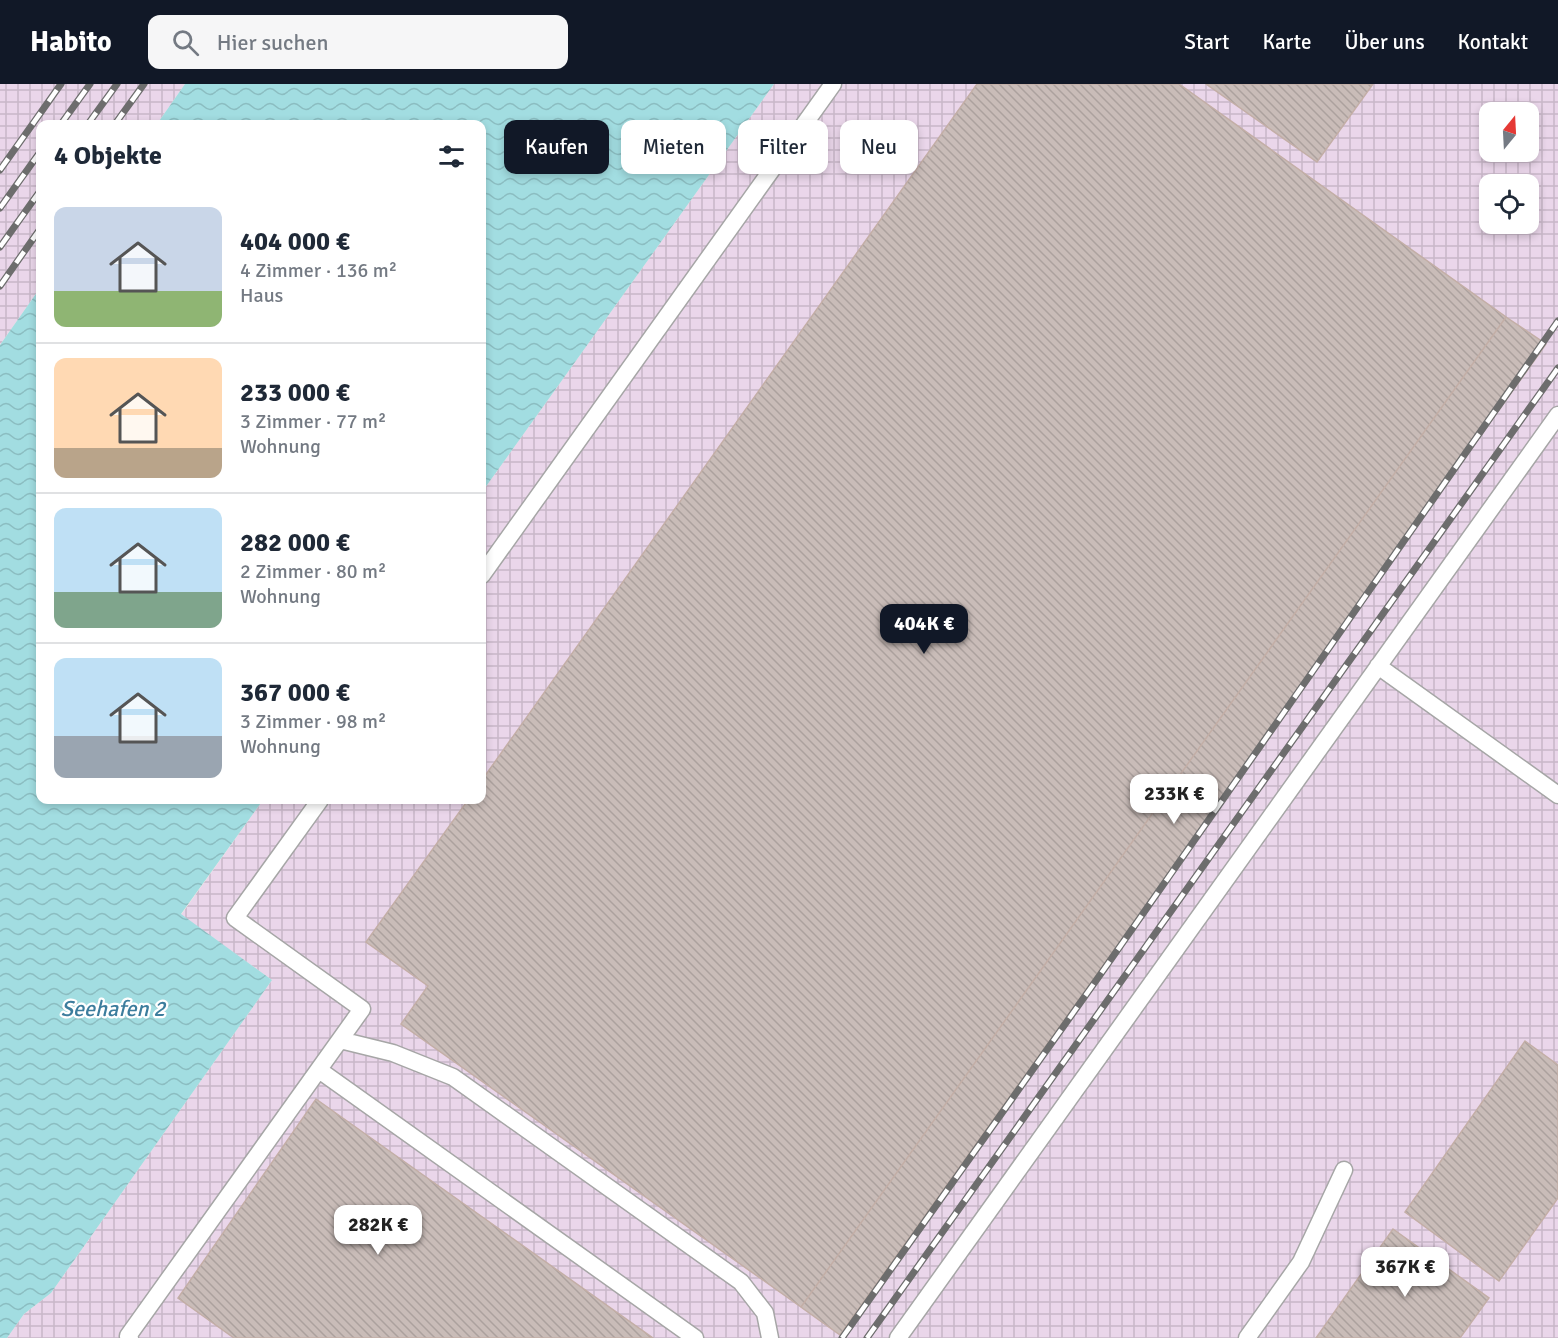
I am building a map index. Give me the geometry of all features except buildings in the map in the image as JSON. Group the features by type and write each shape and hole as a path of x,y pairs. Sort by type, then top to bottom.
{"lane":[{"path":"486,568 833,84"},
{"path":"899,1337 1558,415"},
{"path":"1378,666 1558,795"},
{"path":"130,1338 128,1336 362,1009 235,918 317,804"},
{"path":"340,1040 393,1053 453,1077 741,1282 765,1313 770,1338"},
{"path":"319,1070 695,1338"},
{"path":"1247,1338 1301,1262 1344,1170"}],"shaded area":[{"path":"0,84 185,84 160,120 36,120 36,294 0,345"},
{"path":"774,84 1558,84 1558,1338 7,1338 24,1314 51,1293 272,980 181,915 260,804 486,804 486,486 710,174 726,174 726,151 738,134 738,174 828,174 828,120 748,120"}],"water":[{"path":"185,84 774,84 748,120 738,120 738,134 726,151 726,120 621,120 621,174 710,174 486,486 486,120 160,120"},
{"name":"Seehafen 2","path":"36,294 36,804 260,804 181,914 272,980 51,1293 24,1314 7,1338 0,1338 0,345"}],"railway":[{"path":"0,170 61,84"},
{"path":"64,120 90,84"},
{"path":"91,120 117,84"},
{"path":"118,120 144,84"},
{"path":"0,208 36,158"},
{"path":"0,247 36,197"},
{"path":"0,286 36,235"},
{"path":"842,1338 1100,975 1558,321"},
{"path":"867,1338 1558,368"}]}
